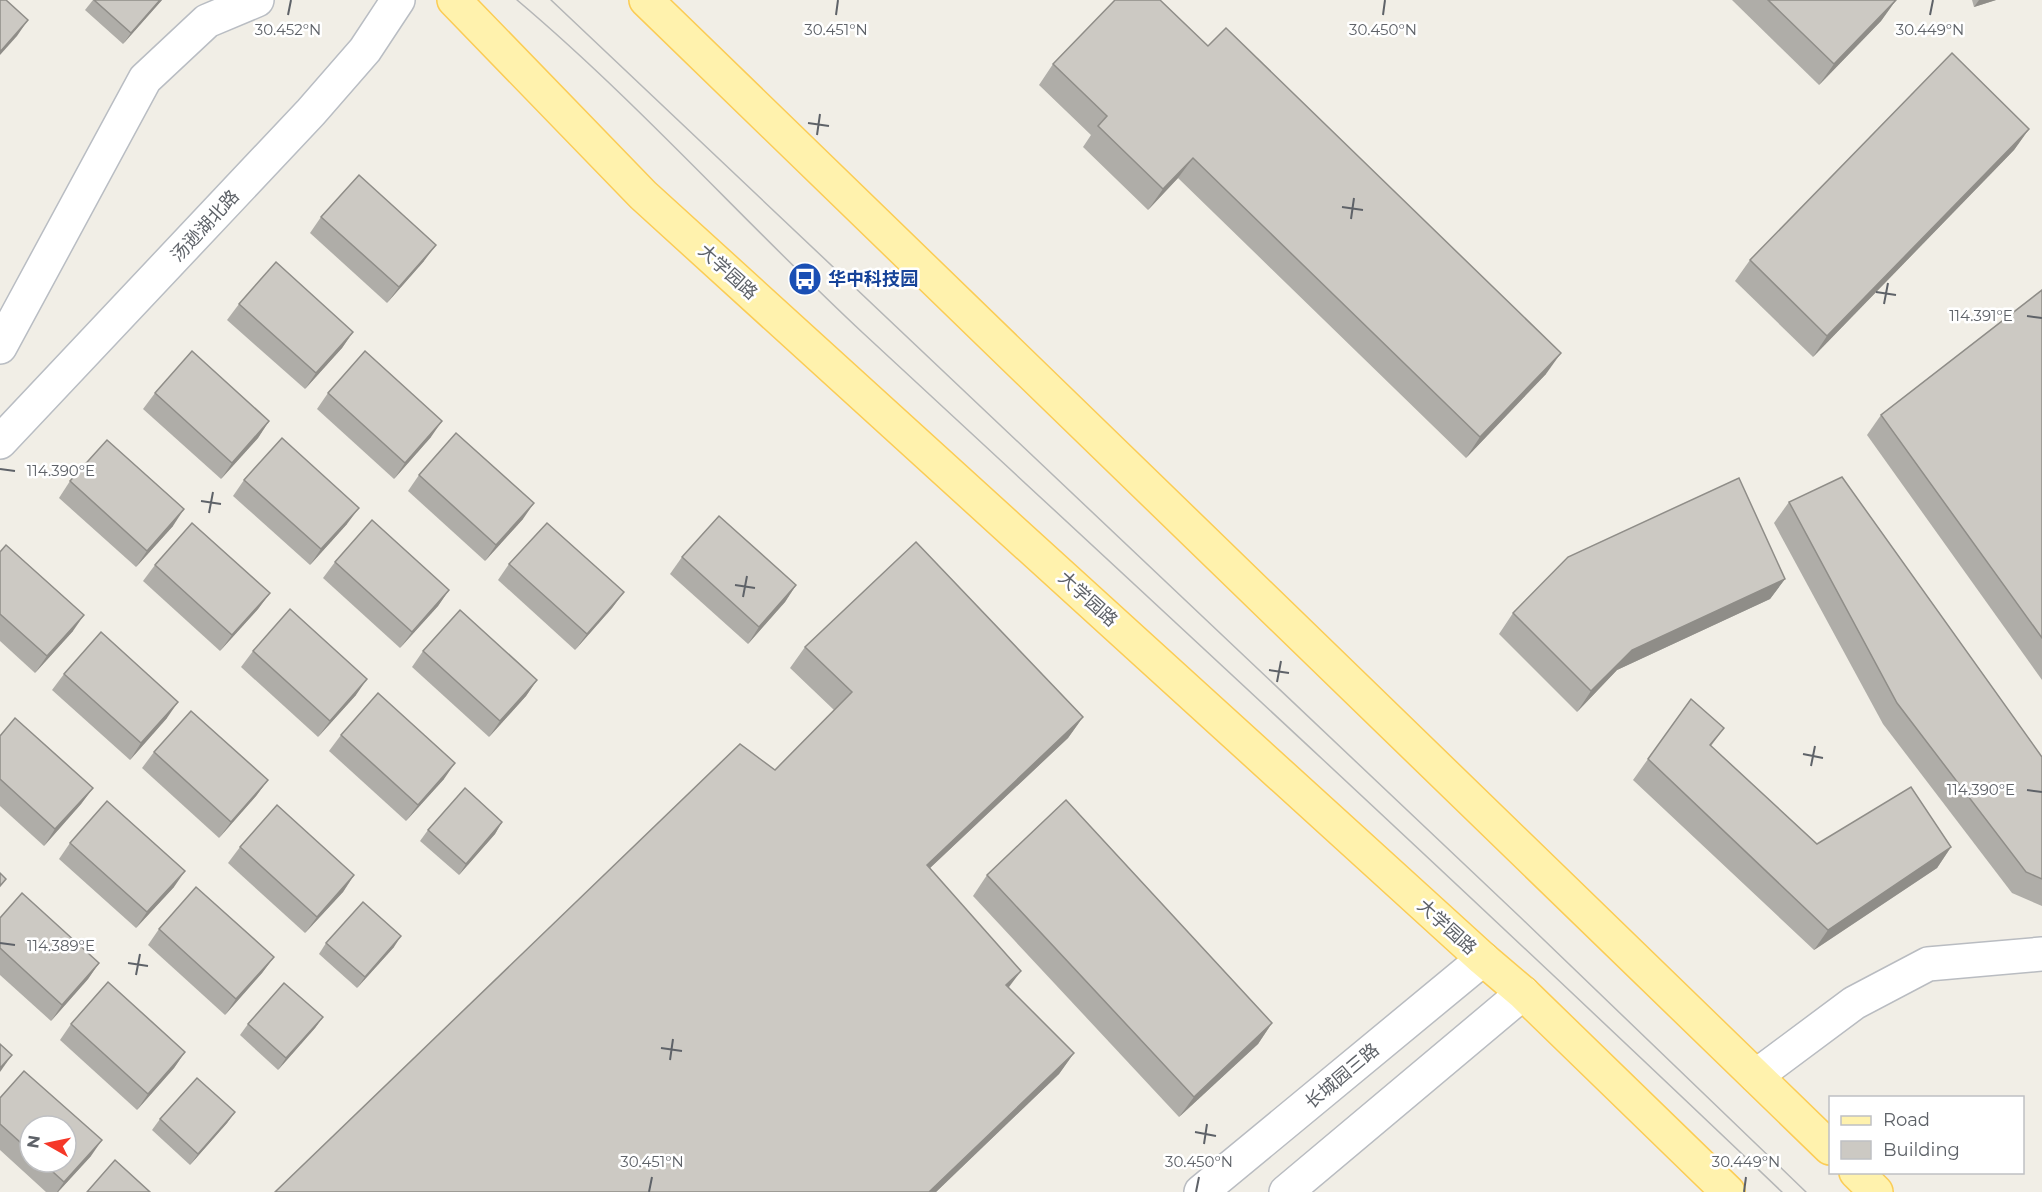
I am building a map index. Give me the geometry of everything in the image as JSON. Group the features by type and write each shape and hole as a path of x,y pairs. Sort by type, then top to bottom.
{"main road":[{"path":"0,347 145,79 207,21 257,0"},
{"name":"汤逊湖北路","path":"0,442 311,112 365,50 398,0"},
{"name":"大学园路","path":"454,0 643,195 1523,993 1728,1192"},
{"path":"646,0 1829,1147"},
{"path":"1756,1076 1854,1003 1928,964 2042,954"},
{"name":"长城园三路","path":"1201,1192 1483,959"},
{"path":"1286,1192 1523,993"},
{"path":"1857,1174 1876,1192"}],"building":[{"path":"0,0 6,0 28,20 0,52"},
{"path":"94,0 160,0 131,33"},
{"path":"1115,0 1160,0 1208,46 1226,28 1561,353 1480,437 1193,158 1163,189 1098,126 1107,116 1053,64"},
{"path":"1768,0 1896,0 1834,64"},
{"path":"1952,53 2029,129 1827,336 1750,260"},
{"path":"359,175 436,245 399,287 321,217"},
{"path":"276,262 353,332 316,373 239,304"},
{"path":"2042,290 2042,638 1881,415"},
{"path":"192,351 269,421 232,463 155,393"},
{"path":"365,351 442,421 405,463 328,393"},
{"path":"456,433 534,503 496,545 419,475"},
{"path":"282,438 359,508 321,549 244,480"},
{"path":"107,440 184,509 147,551 70,481"},
{"path":"1842,477 2042,757 2042,879 2026,872 1897,703 1789,502"},
{"path":"1739,478 1785,579 1632,650 1591,691 1513,613 1568,557"},
{"path":"719,516 796,585 759,627 682,557"},
{"path":"372,520 449,590 412,632 335,562"},
{"path":"192,523 270,593 232,635 155,565"},
{"path":"547,523 624,592 587,634 509,564"},
{"path":"916,542 1083,717 927,865 1021,971 1006,985 1074,1053 929,1192 275,1192 740,744 775,770 852,692 805,647"},
{"path":"6,545 84,615 47,656 0,614 0,552"},
{"path":"290,609 367,679 330,721 253,651"},
{"path":"460,610 537,680 500,721 423,651"},
{"path":"101,632 178,702 141,743 64,674"},
{"path":"378,693 455,763 418,805 341,735"},
{"path":"1691,699 1724,728 1710,745 1817,844 1911,787 1951,847 1828,930 1648,759"},
{"path":"191,711 268,780 231,822 154,752"},
{"path":"15,718 93,788 55,829 0,779 0,736"},
{"path":"465,788 502,822 466,864 428,830"},
{"path":"1066,800 1272,1023 1194,1097 987,875"},
{"path":"107,801 185,871 147,912 70,843"},
{"path":"277,805 354,875 317,917 240,847"},
{"path":"0,873 6,879 0,886"},
{"path":"196,887 274,957 236,999 159,929"},
{"path":"22,893 99,963 62,1005 0,948 0,918"},
{"path":"363,902 401,936 365,977 326,943"},
{"path":"108,982 185,1052 148,1094 71,1024"},
{"path":"284,983 323,1017 286,1058 248,1024"},
{"path":"0,1044 12,1055 0,1068"},
{"path":"24,1071 73,1114 18,1114 18,1140 0,1124 0,1098"},
{"path":"197,1078 235,1112 198,1154 160,1119"},
{"path":"78,1119 102,1140 78,1167"},
{"path":"115,1160 150,1192 87,1192"},
{"path":"55,1174 71,1174 64,1182"}],"tram line":[{"path":"517,0 606,80 863,333 1439,868 1782,1192"},
{"path":"551,0 1519,916 1806,1192"}],"place":[{"name":"华中科技园","path":"805,279"}]}
